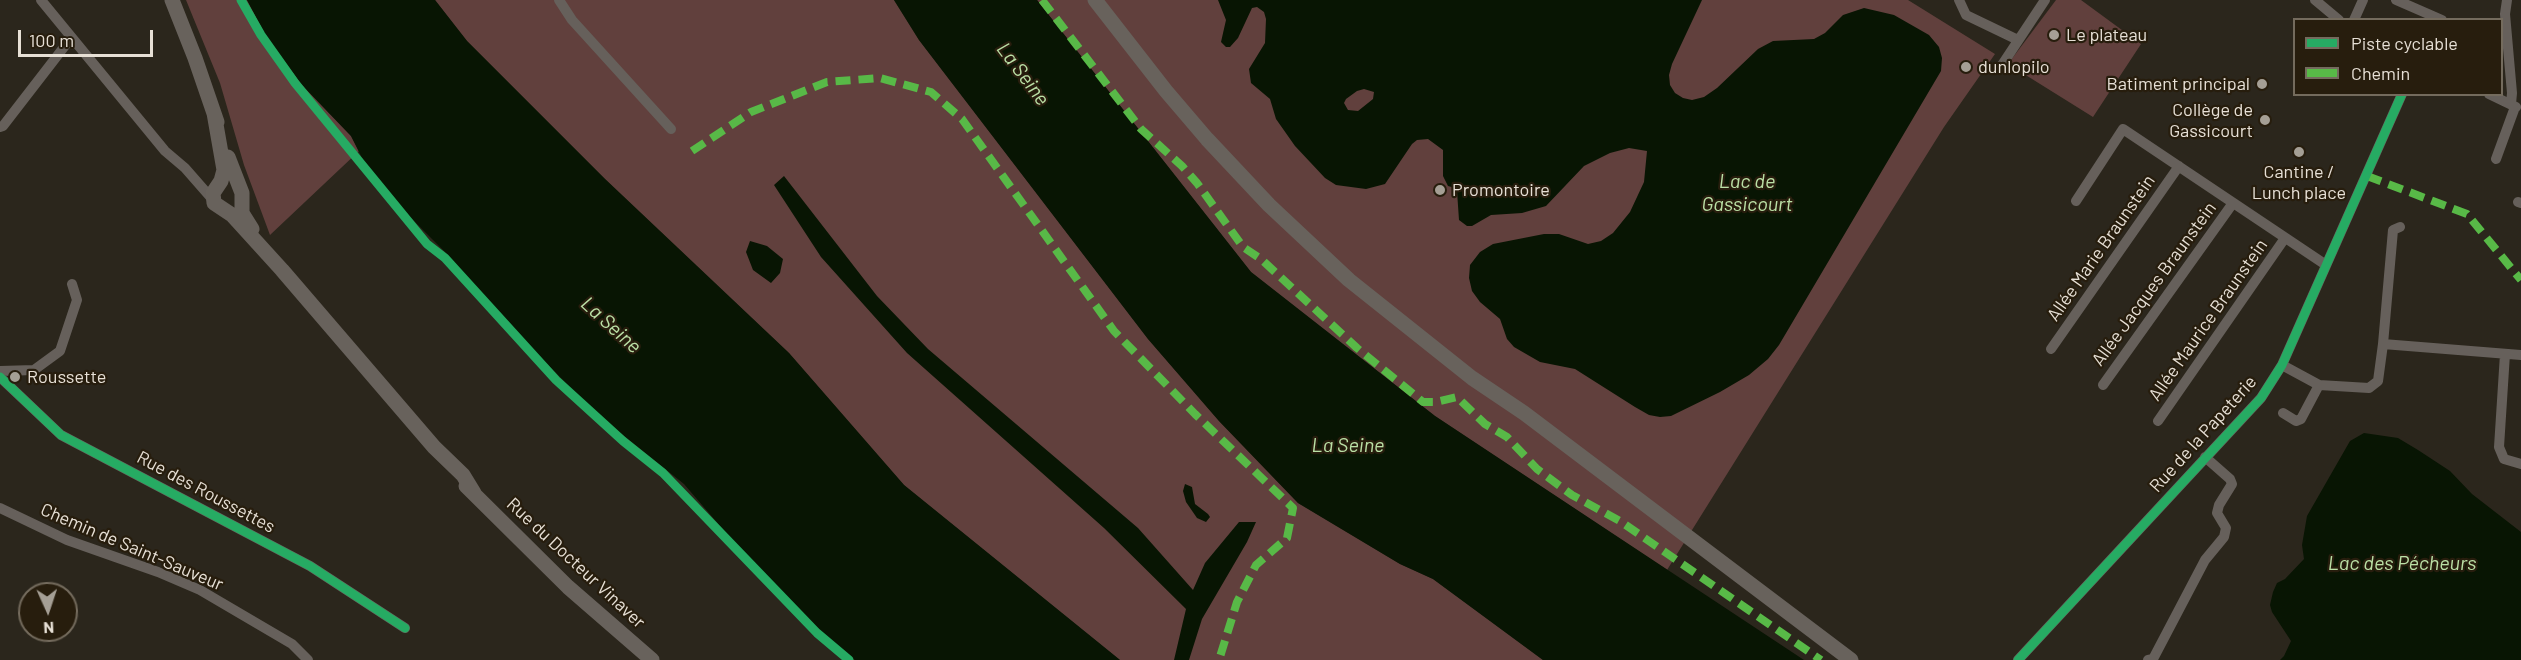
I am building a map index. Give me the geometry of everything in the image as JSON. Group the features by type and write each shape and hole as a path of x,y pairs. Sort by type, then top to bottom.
{"main road":[{"path":"172,0 214,113 224,170 217,195"},
{"path":"1095,0 1166,91 1207,139 1269,205 1349,280 1472,378 1524,413 1851,660"},
{"name":"Rue du Docteur Vinaver","path":"214,113 240,193 241,208 246,221 282,270"},
{"path":"228,181 240,193 234,209 217,195 228,181"},
{"name":"Rue du Docteur Vinaver","path":"217,195 434,447 463,475 474,493 561,580 652,660"}],"street":[{"name":"Rue du Docteur Vinaver","path":"41,0 165,151 185,168 197,183 217,195"},
{"path":"559,0 572,20 670,129"},
{"path":"1959,0 1966,15 2018,40"},
{"path":"2002,64 2043,4 2031,0"},
{"path":"2315,0 2337,18"},
{"path":"2355,18 2363,0"},
{"path":"2396,0 2437,18"},
{"path":"2496,159 2516,107 2505,46 2507,0"},
{"path":"0,127 71,38"},
{"name":"Rue de la Papeterie","path":"2018,660 2261,398 2282,365 2401,96"},
{"path":"2493,96 2516,107"},
{"path":"2076,201 2123,129 2326,266"},
{"name":"Allée Marie Braunstein","path":"2050,349 2179,166"},
{"name":"Allée Jacques Braunstein","path":"2103,385 2233,203"},
{"path":"2282,365 2319,385 2369,388 2378,381 2393,230 2400,227"},
{"name":"Allée Maurice Braunstein","path":"2158,421 2285,238"},
{"path":"0,371 34,370 60,351 77,300 72,285"},
{"path":"2383,344 2521,355"},
{"path":"2505,354 2499,447 2504,459 2521,464"},
{"name":"Rue des Roussettes","path":"0,377 61,435 310,566 405,628"},
{"path":"2283,413 2296,421 2301,419 2319,385"},
{"path":"2148,660 2153,659 2205,560 2224,537 2226,528 2217,513 2218,505 2232,484 2230,479 2205,457"},
{"name":"Chemin de Saint-Sauveur","path":"0,508 66,540 158,572 200,590 292,644 308,660"}],"shaded area":[{"path":"186,0 247,0 266,36 302,85 351,136 359,151 270,235 244,165 220,83"},
{"path":"435,0 894,0 919,40 1148,339 1219,421 1298,503 1400,564 1433,579 1543,660 1120,660 904,485 789,353 605,179 467,41"},
{"path":"1037,0 1908,0 1995,54 1944,127 1667,570 1435,416 1251,272"},
{"path":"2056,0 2081,0 2141,44 2093,117 2008,64"}],"water":[{"path":"247,0 435,0 467,41 605,179 789,353 904,485 1120,660 855,660 838,648 751,562 684,484 593,411 520,336 448,255 399,206 365,164 351,136 302,85 266,36"},
{"name":"La Seine","path":"894,0 1037,0 1251,272 1435,416 1804,660 1543,660 1433,579 1400,564 1298,503 1219,421 1148,339 919,40"},
{"name":"Lac de Gassicourt","path":"1218,0 1702,0 1669,75 1670,85 1675,93 1692,100 1704,97 1717,88 1758,49 1773,41 1814,39 1825,33 1843,15 1864,8 1894,15 1929,35 1939,47 1942,58 1941,71 1779,345 1768,359 1749,375 1671,416 1660,417 1649,415 1575,369 1540,362 1514,347 1507,339 1500,319 1480,302 1472,291 1469,278 1470,265 1480,252 1493,244 1544,234 1559,234 1588,244 1601,241 1613,233 1630,212 1644,182 1647,151 1629,148 1610,153 1584,166 1546,206 1522,213 1491,215 1472,226 1467,226 1459,220 1457,191 1448,186 1443,176 1443,150 1428,139 1417,140 1412,144 1385,184 1366,189 1336,185 1325,178 1295,146 1276,119 1270,99 1251,83 1249,69 1265,43 1264,12 1257,7 1252,8 1238,38 1230,47 1226,47 1221,42 1226,20","holes":["1364,89 1374,92 1373,99 1358,111 1348,110 1344,103 1357,91"]},
{"path":"784,176 877,296 928,349 1138,528 1193,590 1205,563 1239,522 1256,522 1247,542 1202,619 1189,660 1174,660 1186,609 1104,528 907,353 821,257 774,185"},
{"path":"750,241 767,246 783,259 780,273 771,283 753,270 746,252"},
{"name":"Lac des Pécheurs","path":"2364,433 2398,438 2418,450 2450,471 2472,494 2521,532 2521,660 2280,660 2291,641 2272,612 2270,605 2273,592 2277,583 2285,579 2304,559 2302,545 2307,516 2350,441"},
{"path":"1185,484 1192,487 1195,504 1210,517 1206,522 1197,518 1186,502 1183,491"}],"marked path":[{"path":"1042,0 1141,129 1182,166 1197,183 1243,247 1261,259 1357,348 1423,402 1436,402 1457,397 1485,424 1507,437 1537,469 1572,495 1620,521 1821,660"},
{"path":"692,151 751,112 827,82 880,78 931,92 962,119 1114,331 1195,414 1293,508 1287,538 1256,565 1237,602 1219,660"},
{"path":"2367,176 2467,214 2521,280"}],"cycle path":[{"path":"241,0 261,35 295,83 427,244 445,258 556,380 623,441 663,473 817,633 849,660"},
{"path":"2018,660 2261,398 2282,365 2401,96"},
{"path":"0,377 61,435 310,566 405,628"}],"place":[{"name":"Le plateau","path":"2054,35"},
{"name":"dunlopilo","path":"1966,67"},
{"name":"Batiment principal","path":"2262,84"},
{"name":"Collège de Gassicourt","path":"2265,120"},
{"name":"Cantine / Lunch place","path":"2299,152"},
{"name":"Promontoire","path":"1440,190"},
{"name":"Roussette","path":"15,377"}]}
